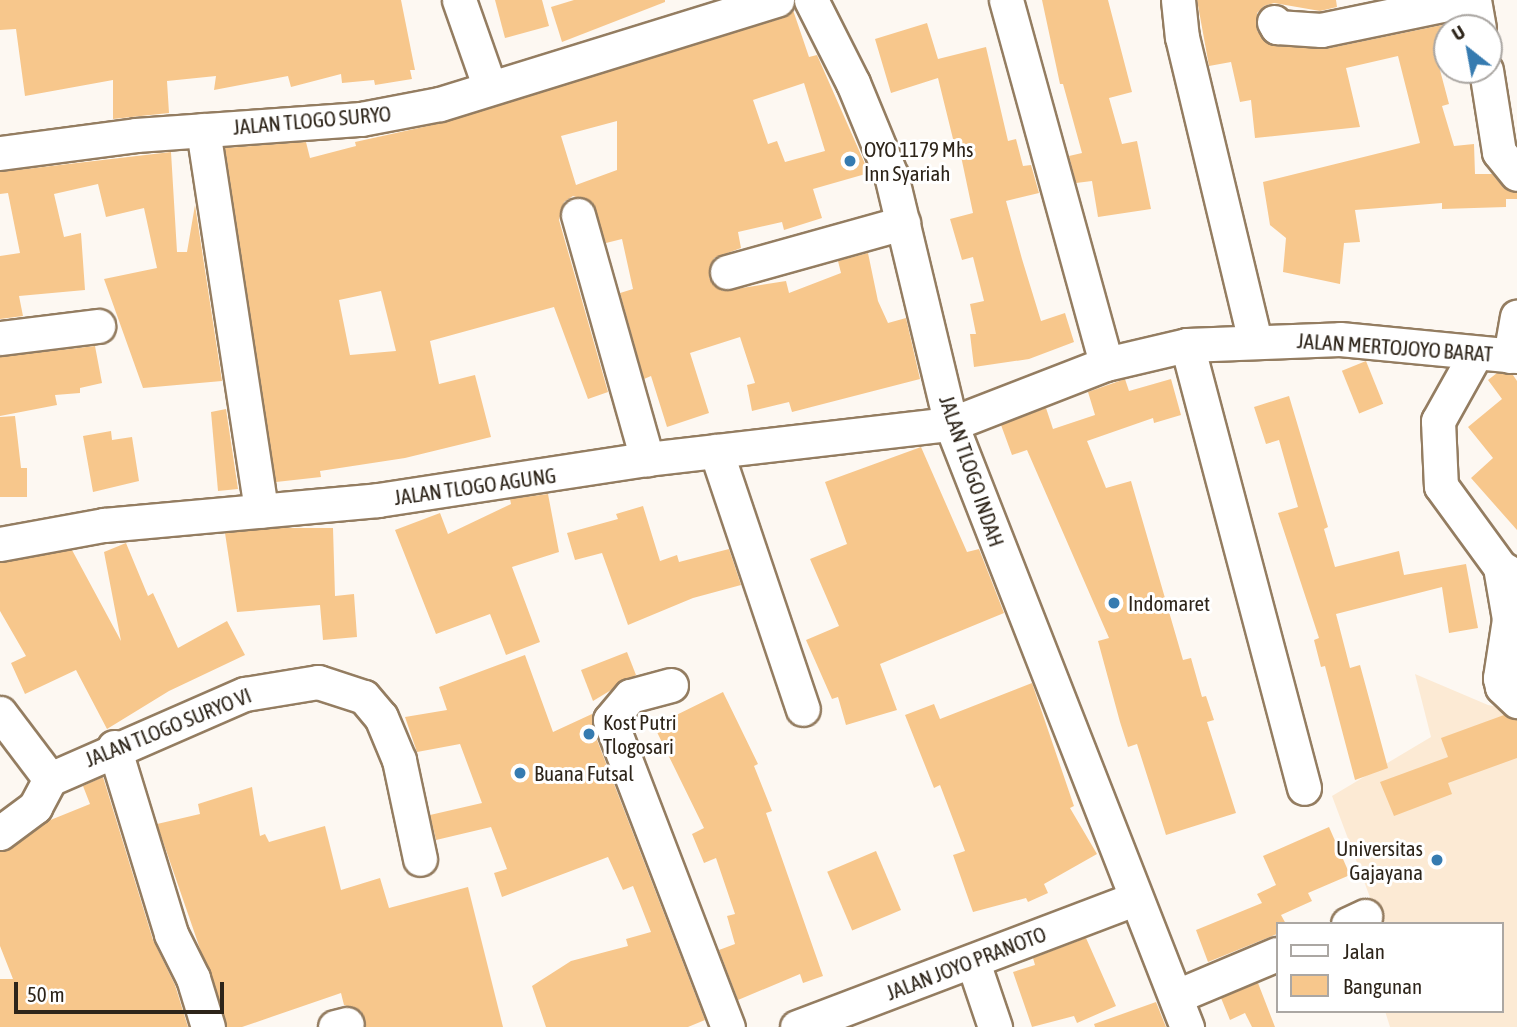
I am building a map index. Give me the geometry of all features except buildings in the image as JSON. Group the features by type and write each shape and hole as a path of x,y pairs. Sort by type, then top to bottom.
{"street":[{"path":"459,0 489,85"},
{"name":"JALAN TLOGO SURYO","path":"0,153 203,130 360,119 440,104 489,85 777,0"},
{"path":"1006,0 1106,364"},
{"path":"1178,0 1185,51 1255,340"},
{"path":"1273,22 1277,27 1321,30 1466,0"},
{"name":"JALAN TLOGO INDAH","path":"817,1 870,121 903,223 951,424 1134,899 1182,1012"},
{"path":"1488,84 1499,152 1517,174"},
{"path":"203,130 261,511"},
{"path":"578,215 648,459"},
{"path":"727,272 903,223"},
{"path":"1514,356 1517,317"},
{"path":"0,338 98,326"},
{"name":"JALAN MERTOJOYO BARAT","path":"951,424 1106,364 1187,345 1255,340 1340,339 1514,356"},
{"path":"1187,345 1304,788"},
{"path":"1476,353 1438,421 1441,486 1509,572 1513,616 1500,678 1502,687 1517,701"},
{"name":"JALAN TLOGO AGUNG","path":"0,544 104,525 378,500 648,459 951,424"},
{"path":"716,451 803,709"},
{"name":"JALAN TLOGO SURYO VI","path":"50,779 114,747 245,694 288,684 318,682 345,688 364,697 381,717 399,760 420,859"},
{"path":"671,685 630,696 610,720 728,1027"},
{"path":"0,713 50,779 35,807 0,833"},
{"path":"114,747 171,933 193,978 208,1027"},
{"name":"JALAN JOYO PRANOTO","path":"797,1027 1134,899"},
{"path":"1182,1012 1276,955"},
{"path":"973,961 995,1027"}],"shaded area":[{"name":"Universitas Gajayana","path":"1415,674 1488,705 1517,711 1517,1027 1390,1027 1386,1013 1503,1013 1503,922 1379,922 1332,796 1431,737"}],"place":[{"name":"OYO 1179 Mhs Inn Syariah","path":"850,161"},
{"name":"Indomaret","path":"1114,603"},
{"name":"Kost Putri Tlogosari","path":"589,734"},
{"name":"Buana Futsal","path":"520,773"},
{"name":"Universitas Gajayana","path":"1437,860"}]}
